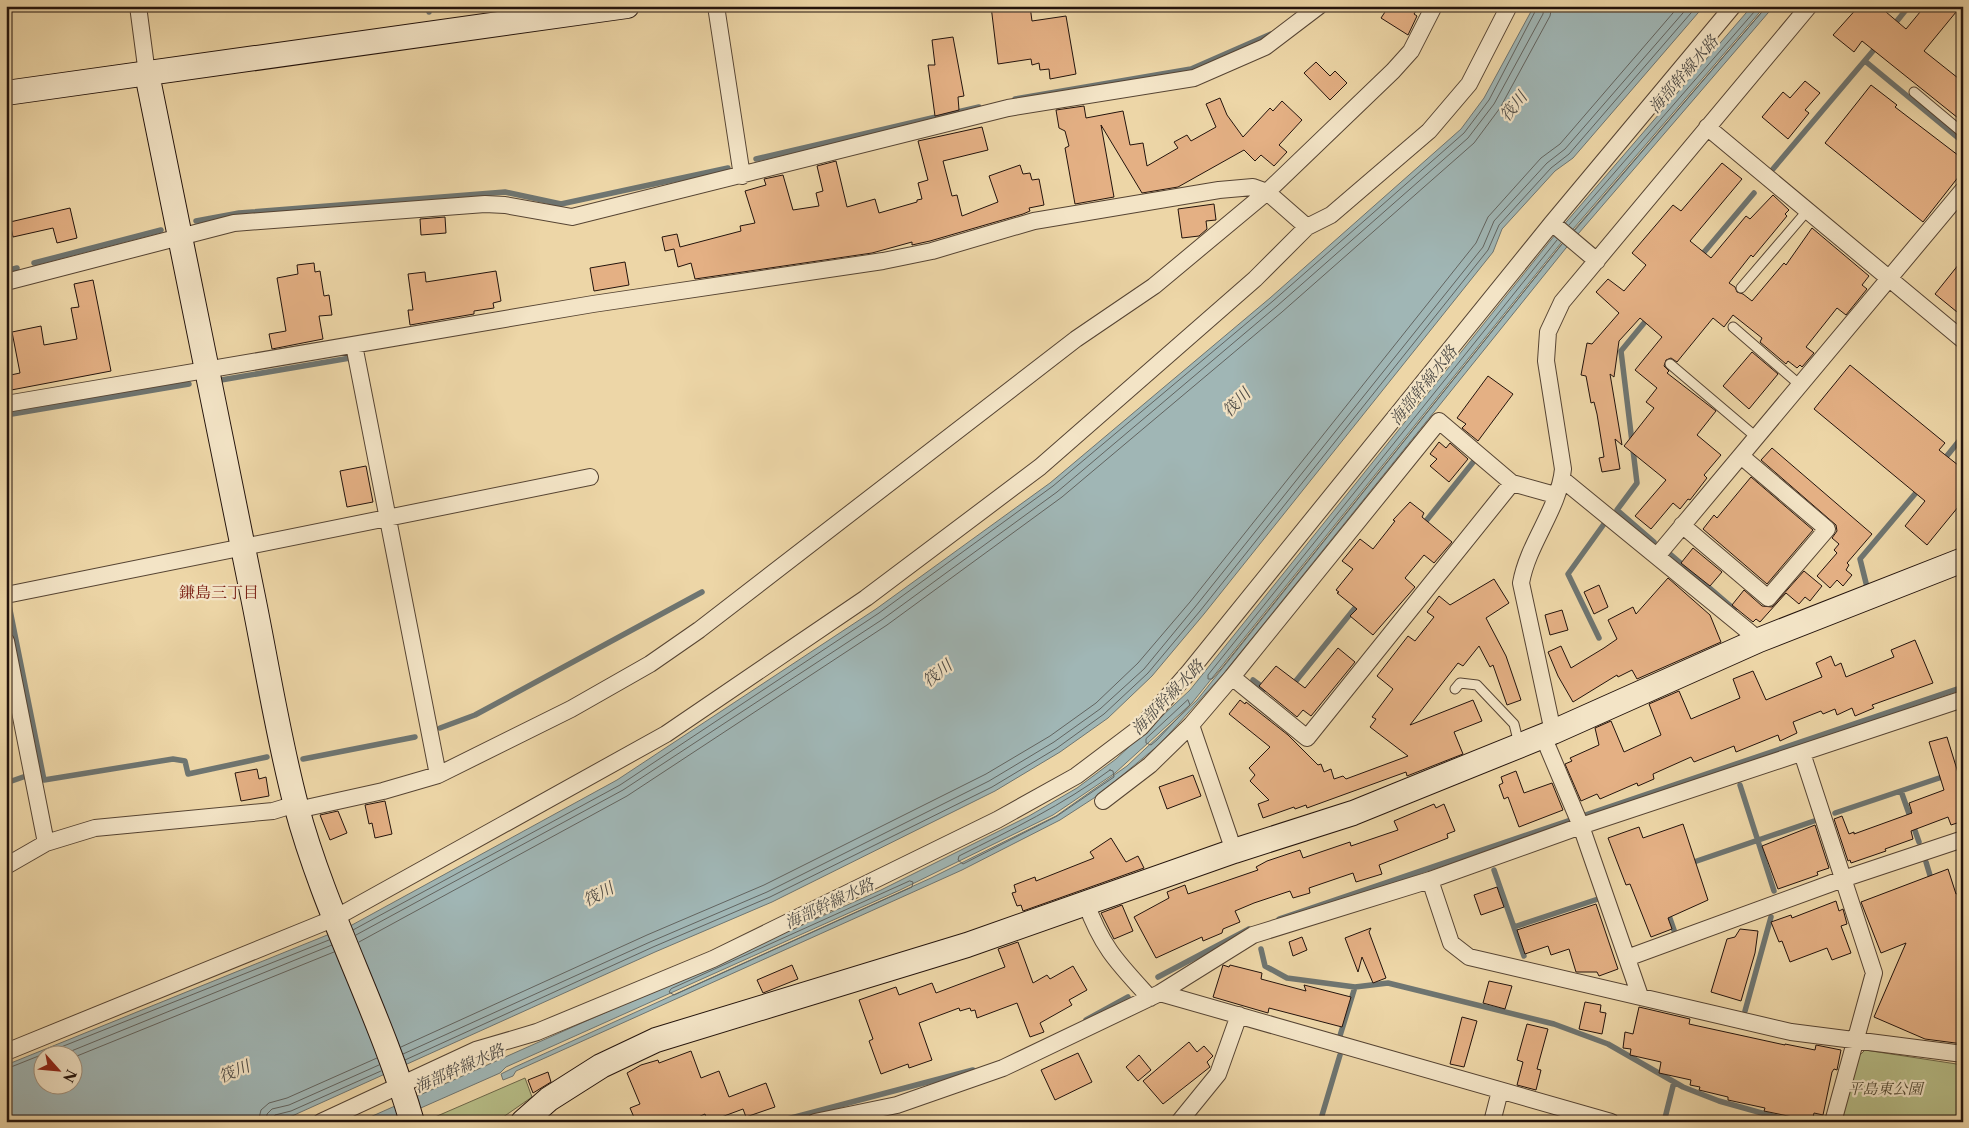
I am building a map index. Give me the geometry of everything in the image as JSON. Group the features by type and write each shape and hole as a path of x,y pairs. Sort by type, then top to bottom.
{"street":[{"path":"138,6 147,74 181,238 205,370 296,807 334,918 412,1120"},
{"path":"6,93 627,6"},
{"path":"716,6 742,176"},
{"path":"6,282 234,223 485,204 505,205 572,217 1008,108 1194,78 1265,47 1319,6"},
{"path":"6,866 46,843 95,828 273,811 382,791 438,775 571,709 650,664 698,630 1076,338 1154,286 1267,192 1392,72 1411,50 1434,6"},
{"path":"6,1052 334,918 666,734 866,598 1040,467 1256,279 1307,227 1331,215 1429,131 1469,84 1509,6"},
{"path":"321,1122 402,1091 476,1050 537,1032 713,959 997,820 1076,776 1141,727 1189,672 1733,6"},
{"path":"1640,996 1548,734 1521,583 1523,569 1545,524 1562,479 1563,469 1546,360 1548,332 1562,302 1809,6"},
{"path":"1707,128 1963,340"},
{"path":"6,404 593,304 883,261 932,251 1034,221 1218,190 1253,187 1267,192 1307,227"},
{"path":"1656,556 1961,197"},
{"path":"1555,225 1597,262"},
{"path":"354,345 438,775"},
{"path":"1103,801 1150,765 1191,725 1439,421 1512,483 1555,495"},
{"path":"1682,526 1768,598 1827,529 1741,456"},
{"path":"6,595 243,549 590,477"},
{"path":"1562,479 1759,640"},
{"path":"1232,677 1307,738 1512,483"},
{"path":"523,1122 549,1099 601,1066 656,1040 966,945 1234,851 1353,813 1520,746 1759,640 1963,560"},
{"path":"6,641 46,843"},
{"path":"815,1122 897,1105 1004,1068 1155,995 1253,935 1430,880 1579,820 1802,753 1963,699"},
{"path":"1191,725 1234,851"},
{"path":"1802,753 1874,973 1834,1122"},
{"path":"1627,958 1843,878 1963,839"},
{"path":"1430,880 1451,943 1469,957 1791,1032 1963,1054"},
{"path":"1086,903 1096,931 1110,953 1155,995 1239,1016 1612,1122"},
{"path":"1180,1122 1218,1074 1239,1016"},
{"path":"1492,1122 1500,1091"}],"lane":[{"path":"1914,92 1963,133"},
{"path":"1741,288 1807,211"},
{"path":"1733,328 1800,385"},
{"path":"1670,364 1756,437"},
{"path":"1455,689 1460,683 1477,685 1514,724 1520,746"}],"green space":[{"name":"平島東公園","path":"1865,1050 1963,1065 1963,1122 1841,1122 1858,1057"},
{"path":"525,1078 532,1097 496,1122 429,1122 428,1120"}],"water":[{"name":"筏川","path":"1534,6 1704,6 1573,158 1555,171 1502,229 1493,252 1204,614 1152,676 1108,718 1060,752 995,791 772,902 655,952 292,1116 266,1122 6,1122 6,1065 32,1054 32,1096 82,1096 82,1046 53,1046 352,925 617,780 876,609 1050,483 1270,298 1461,129 1484,98"},
{"path":"1752,6 1765,6 1561,243 1192,703 1115,773 1053,815 900,890 506,1067 500,1073 389,1122 359,1122 881,890 1029,816 1077,788 1116,759 1190,690 1555,235"},
{"path":"1767,6 1774,6 1566,248 1224,673 1160,744 1097,796 1060,820 962,870 516,1071 513,1076 503,1080 501,1074 515,1067 931,878 1056,816 1127,766 1197,700 1562,244"}],"building":[{"path":"991,6 1030,6 1032,21 1066,16 1076,74 1050,79 1049,69 1040,70 1039,63 1032,65 1031,59 998,64"},
{"path":"1389,6 1419,6 1414,14 1417,16 1408,35 1381,18"},
{"path":"1859,6 1879,6 1906,29 1925,6 1961,6 1924,51 1963,82 1963,122 1862,41 1854,52 1833,35"},
{"path":"953,37 964,96 958,97 959,110 935,116 928,65 935,65 932,40"},
{"path":"1316,62 1330,76 1335,71 1347,83 1330,100 1304,73"},
{"path":"1805,81 1820,93 1805,110 1809,113 1788,139 1762,117 1783,92 1790,98"},
{"path":"1871,85 1897,105 1895,107 1963,159 1963,171 1923,222 1825,143"},
{"path":"1220,98 1227,115 1243,137 1270,108 1273,111 1282,101 1302,120 1279,145 1287,152 1274,166 1261,155 1255,161 1244,150 1178,187 1142,193 1101,125 1114,197 1075,204 1065,148 1069,146 1065,131 1059,128 1056,110 1084,106 1086,118 1123,111 1130,145 1143,143 1147,166 1178,148 1174,142 1187,135 1191,141 1216,127 1206,104"},
{"path":"982,127 988,150 943,161 952,196 957,195 962,216 998,202 989,176 1020,165 1023,174 1030,173 1032,180 1039,179 1044,205 1029,208 1030,211 1023,214 912,245 912,242 872,253 695,279 691,263 678,267 674,249 665,251 662,237 677,234 680,247 741,231 740,226 755,223 745,191 766,185 764,179 783,175 793,210 819,206 816,193 823,191 817,166 836,161 847,207 875,199 879,213 917,202 917,200 922,199 918,183 928,180 918,141"},
{"path":"1722,163 1742,179 1690,241 1711,258 1746,216 1750,219 1773,195 1789,210 1785,214 1787,216 1753,257 1751,255 1729,283 1735,287 1737,292 1752,301 1784,263 1786,265 1812,228 1869,276 1862,285 1867,289 1846,315 1837,308 1806,347 1814,353 1802,367 1800,365 1797,368 1788,361 1786,364 1760,342 1762,338 1733,315 1724,327 1713,318 1677,362 1671,358 1666,360 1664,366 1669,371 1667,373 1716,411 1697,435 1721,455 1704,475 1707,478 1690,500 1688,499 1680,509 1673,503 1651,529 1635,516 1666,480 1624,446 1654,408 1646,402 1657,388 1635,370 1662,337 1640,318 1619,341 1614,377 1610,374 1622,445 1615,439 1620,469 1602,472 1599,458 1604,457 1597,414 1594,402 1591,403 1586,376 1581,375 1587,343 1592,344 1619,313 1596,292 1608,279 1624,291 1646,265 1632,253 1673,205 1681,211"},
{"path":"1214,204 1216,220 1206,221 1207,229 1199,236 1182,238 1178,209"},
{"path":"70,208 77,238 57,243 53,228 13,237 10,222"},
{"path":"445,217 446,233 421,235 420,219"},
{"path":"1963,259 1963,305 1957,312 1935,294"},
{"path":"625,262 629,285 594,291 590,268"},
{"path":"314,263 315,272 320,271 324,296 329,295 332,315 319,316 323,339 272,349 269,334 286,331 277,278 298,274 297,265"},
{"path":"496,271 501,301 493,303 494,308 474,311 474,314 410,325 408,310 413,310 408,274 425,272 426,282"},
{"path":"93,280 111,371 6,391 6,376 20,373 12,332 41,326 44,345 77,339 71,308 79,307 74,284"},
{"path":"1752,352 1778,374 1749,409 1723,386"},
{"path":"1850,365 1945,443 1939,450 1963,469 1963,501 1927,545 1905,526 1925,501 1814,409"},
{"path":"1488,376 1513,394 1478,441 1462,428 1466,424 1457,418"},
{"path":"1439,442 1446,448 1450,443 1468,459 1449,482 1430,466 1437,459 1430,454"},
{"path":"1772,448 1872,534 1847,563 1849,565 1846,570 1852,575 1843,586 1837,580 1830,588 1817,576 1837,553 1834,550 1839,544 1832,538 1837,531 1836,525 1761,460"},
{"path":"366,466 373,502 347,507 340,471"},
{"path":"1751,477 1813,530 1767,584 1703,529 1714,515 1717,518"},
{"path":"1410,502 1424,513 1422,517 1452,542 1434,563 1424,555 1405,578 1415,587 1373,635 1350,616 1357,609 1337,593 1339,592 1336,590 1353,569 1342,561 1360,539 1373,549 1395,521 1393,520"},
{"path":"1693,548 1722,572 1710,586 1681,563"},
{"path":"1804,571 1822,586 1810,601 1805,597 1799,604 1786,593 1760,622 1756,619 1753,622 1732,605 1744,590 1762,606 1772,607"},
{"path":"1668,578 1710,615 1721,642 1637,679 1632,670 1618,677 1617,675 1573,702 1558,676 1548,652 1561,646 1571,668 1604,648 1617,639 1608,620 1633,607 1636,614"},
{"path":"1494,579 1509,603 1486,618 1506,656 1521,700 1507,705 1493,665 1490,667 1479,646 1463,666 1458,663 1410,725 1473,700 1482,721 1454,732 1463,754 1407,776 1406,772 1307,808 1306,805 1295,809 1294,807 1263,818 1258,804 1269,800 1250,781 1255,775 1249,768 1270,747 1229,714 1240,700 1245,704 1246,702 1288,735 1318,765 1321,764 1324,772 1331,769 1334,779 1343,776 1346,779 1408,756 1370,727 1376,719 1372,717 1393,689 1377,676 1408,636 1415,641 1434,617 1427,612 1439,596 1450,605"},
{"path":"1599,585 1608,607 1594,614 1584,592"},
{"path":"1562,610 1568,630 1550,635 1545,615"},
{"path":"1915,640 1933,683 1872,705 1874,708 1855,716 1852,708 1837,715 1835,709 1823,714 1821,711 1793,722 1797,733 1780,741 1778,735 1736,752 1734,746 1694,762 1691,757 1653,774 1654,779 1638,786 1637,783 1600,799 1597,794 1581,801 1565,764 1572,761 1570,758 1599,745 1595,728 1611,721 1624,752 1661,735 1649,704 1679,691 1691,719 1740,698 1733,679 1753,671 1766,700 1822,677 1816,663 1831,656 1835,666 1841,663 1846,677 1894,657 1891,650"},
{"path":"1338,648 1355,662 1311,716 1303,710 1297,717 1259,686 1276,666 1305,688"},
{"path":"1947,737 1963,789 1963,821 1951,825 1948,817 1911,831 1913,839 1885,849 1886,851 1851,863 1850,860 1848,861 1834,819 1842,816 1849,834 1854,832 1854,834 1912,813 1909,803 1944,790 1929,742"},
{"path":"257,769 259,779 266,777 269,796 241,801 235,773"},
{"path":"1516,771 1524,793 1552,783 1563,810 1519,827 1508,797 1504,799 1499,785 1503,783 1501,777"},
{"path":"1193,775 1201,796 1167,809 1159,787"},
{"path":"385,801 392,834 375,838 372,823 369,824 365,805"},
{"path":"1434,804 1436,808 1444,804 1455,831 1447,834 1448,838 1379,865 1382,874 1356,882 1353,873 1309,888 1310,893 1293,898 1290,891 1254,903 1235,911 1240,922 1223,929 1222,933 1203,941 1202,937 1156,958 1134,917 1169,898 1167,892 1185,885 1188,894 1258,870 1256,867 1267,861 1300,850 1303,858 1350,842 1351,846 1398,830 1394,821"},
{"path":"338,811 347,833 330,840 320,815"},
{"path":"1683,824 1708,900 1668,918 1672,929 1651,937 1630,884 1626,885 1608,838 1639,827 1643,838"},
{"path":"1815,825 1829,868 1817,872 1818,875 1778,889 1762,846"},
{"path":"1111,838 1126,862 1138,856 1144,868 1023,911 1021,905 1017,906 1012,893 1016,892 1014,885 1035,877 1036,881 1094,858 1090,852"},
{"path":"1948,869 1956,894 1959,893 1963,905 1963,1044 1925,1039 1874,1017 1906,943 1881,953 1861,902"},
{"path":"1497,887 1504,907 1481,915 1474,895"},
{"path":"1836,901 1839,911 1843,909 1847,924 1841,926 1851,953 1832,960 1827,948 1790,962 1782,941 1779,942 1771,922 1791,915 1792,918"},
{"path":"1596,904 1618,969 1599,976 1597,972 1576,972 1569,949 1551,955 1548,946 1525,954 1517,930"},
{"path":"1122,905 1133,931 1114,939 1101,913"},
{"path":"1371,928 1369,932 1386,978 1373,983 1362,957 1358,972 1345,938"},
{"path":"1740,929 1758,931 1755,953 1741,1001 1711,992 1727,939 1735,937"},
{"path":"1302,937 1307,950 1293,956 1289,942"},
{"path":"1018,942 1033,983 1047,975 1050,979 1073,966 1087,990 1069,1000 1072,1005 1040,1023 1044,1032 1030,1037 1017,1003 977,1018 975,1010 971,1011 970,1008 960,1011 959,1008 919,1023 932,1060 909,1068 908,1064 881,1074 869,1041 873,1039 859,1000 896,987 899,995 932,983 936,993 1005,967 998,949"},
{"path":"792,965 798,979 763,993 757,980"},
{"path":"1223,965 1262,973 1261,979 1306,991 1304,985 1351,997 1342,1027 1269,1008 1268,1013 1213,997"},
{"path":"1489,981 1512,986 1505,1009 1483,1003"},
{"path":"1585,1002 1601,1005 1600,1012 1606,1013 1602,1034 1579,1029"},
{"path":"1639,1007 1690,1019 1689,1024 1785,1045 1815,1050 1816,1045 1841,1050 1837,1070 1834,1069 1832,1072 1823,1115 1814,1113 1812,1121 1764,1111 1765,1108 1728,1100 1728,1097 1699,1090 1700,1087 1690,1085 1691,1080 1659,1073 1661,1062 1630,1055 1631,1049 1623,1048 1625,1032 1633,1034"},
{"path":"1462,1017 1477,1021 1464,1067 1450,1064"},
{"path":"1527,1024 1548,1029 1537,1069 1541,1070 1536,1090 1517,1085 1523,1062 1517,1060"},
{"path":"1189,1042 1197,1052 1204,1046 1213,1056 1207,1062 1210,1067 1163,1104 1143,1081"},
{"path":"691,1051 701,1078 719,1071 729,1097 766,1083 775,1107 746,1117 743,1109 708,1122 705,1114 687,1122 636,1122 630,1108 640,1104 627,1073 641,1065 658,1060 659,1063"},
{"path":"1078,1053 1092,1082 1055,1100 1041,1070"},
{"path":"1139,1055 1151,1070 1138,1081 1126,1067"},
{"path":"548,1072 551,1082 533,1093 528,1080"}],"waterway":[{"path":"428,6 429,12"},
{"path":"1893,26 1909,6"},
{"path":"1015,99 1191,69 1271,34"},
{"path":"1773,169 1878,45"},
{"path":"1865,61 1963,142"},
{"path":"756,159 979,107"},
{"path":"196,221 239,213 505,192 561,204 728,168"},
{"path":"1700,257 1754,193"},
{"path":"34,263 161,230"},
{"path":"6,271 17,268"},
{"path":"1649,317 1621,351 1637,483 1617,510 1654,542"},
{"path":"221,380 350,358"},
{"path":"6,415 189,384"},
{"path":"1942,462 1963,436"},
{"path":"1422,526 1474,461"},
{"path":"1864,589 1867,587 1860,559 1920,488"},
{"path":"1599,638 1568,574 1604,524"},
{"path":"1670,554 1734,609"},
{"path":"440,728 475,715 702,592"},
{"path":"1291,687 1359,603"},
{"path":"9,605 44,780 173,759 185,761 188,774 267,757"},
{"path":"1253,680 1265,689"},
{"path":"1279,919 1963,687"},
{"path":"303,759 415,737"},
{"path":"1835,813 1963,770"},
{"path":"6,783 26,776"},
{"path":"1740,785 1774,891"},
{"path":"1901,791 1919,842"},
{"path":"1688,864 1814,821"},
{"path":"1926,862 1932,882"},
{"path":"1494,870 1524,956"},
{"path":"1514,927 1598,899"},
{"path":"1667,910 1675,933"},
{"path":"1745,1011 1771,917"},
{"path":"1158,977 1249,929"},
{"path":"1261,949 1265,966 1287,978 1355,987 1388,983 1554,1024 1608,1044 1683,1087 1719,1101 1794,1122"},
{"path":"1339,1039 1355,987"},
{"path":"1086,1020 1128,997"},
{"path":"1320,1122 1340,1055"},
{"path":"776,1122 973,1070"},
{"path":"1664,1122 1674,1082"}],"district":[{"name":"鎌島三丁目","path":"219,592"}],"water label":[{"name":"海部幹線水路","path":"1683,74"},
{"name":"海部幹線水路","path":"1423,385"},
{"name":"海部幹線水路","path":"1167,697"},
{"name":"海部幹線水路","path":"829,903"},
{"name":"海部幹線水路","path":"459,1068"}]}
